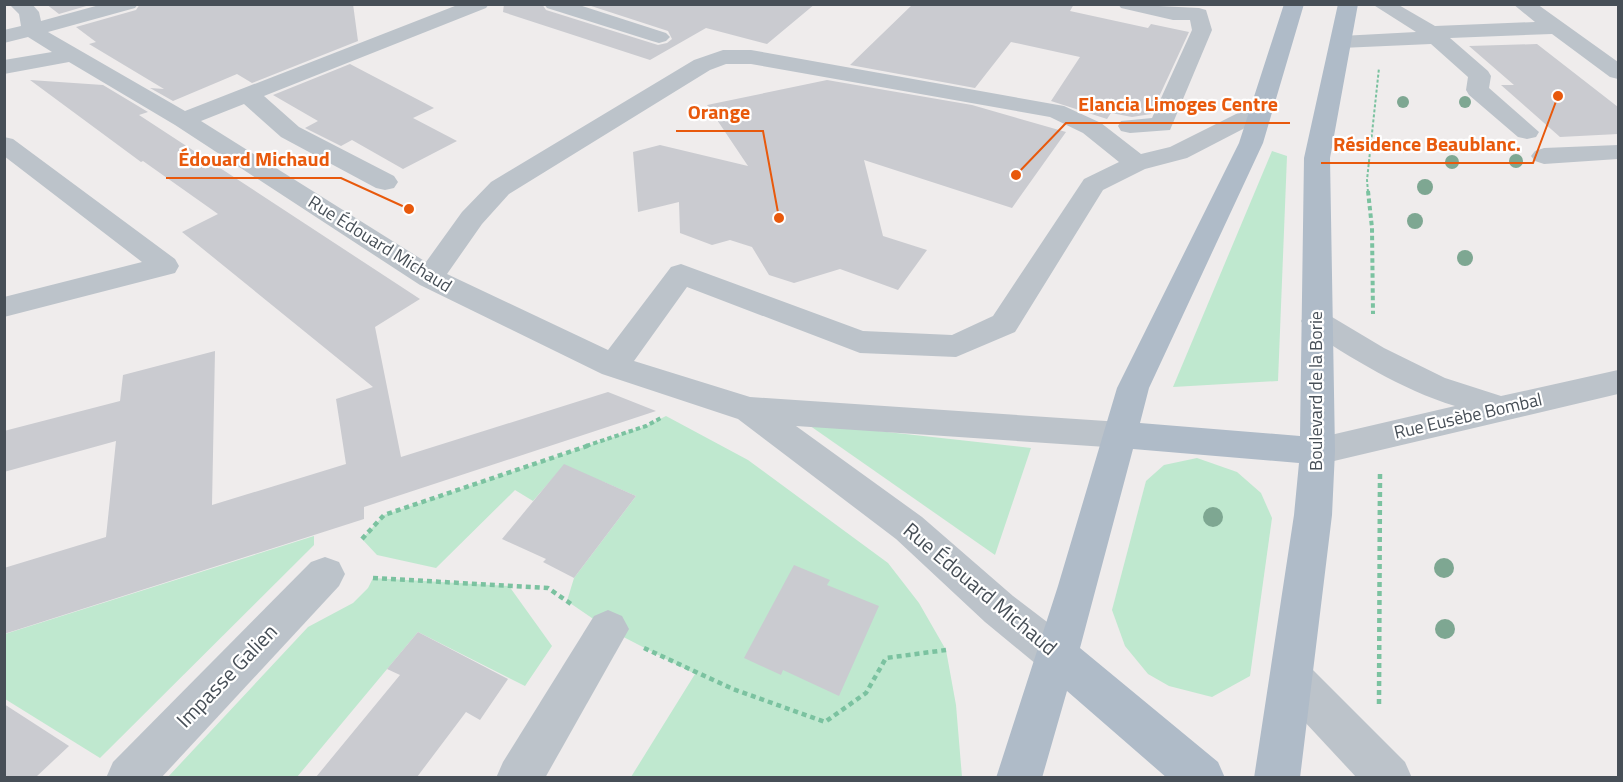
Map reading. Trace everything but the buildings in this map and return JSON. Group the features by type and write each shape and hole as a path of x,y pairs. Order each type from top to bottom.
{"main road":[{"path":"1019,777 1057,655 1133,388 1251,143 1294,4"},
{"name":"Boulevard de la Borie","path":"1277,777 1313,515 1317,451 1317,158 1348,4"},
{"path":"1121,435 1317,451"},
{"name":"Rue Édouard Michaud","path":"1057,655 1202,777"}],"street":[{"path":"19,4 29,12 32,31"},
{"path":"4,37 128,4"},
{"path":"183,120 478,4"},
{"path":"554,4 659,37"},
{"path":"1128,4 1173,14 1205,10 1202,30 1161,125 1130,126"},
{"path":"1382,4 1434,35 1480,76 1478,90 1527,132"},
{"path":"1523,4 1618,72"},
{"path":"1341,42 1556,28"},
{"path":"4,54 32,31"},
{"name":"Rue Édouard Michaud","path":"32,31 183,120 430,278 613,366 750,410 1121,435"},
{"path":"4,67 72,55"},
{"path":"430,278 472,218 500,188 702,65 723,57 751,57 1056,111 1092,128 1136,163"},
{"path":"243,95 254,100 290,132 385,182"},
{"path":"613,366 681,274 860,342 956,346 1004,324 1093,185 1136,163 1178,153 1262,110"},
{"path":"4,144 165,266 4,307"},
{"path":"1544,156 1618,152"},
{"path":"1316,321 1373,356 1433,387 1499,408"},
{"name":"Rue Eusèbe Bombal","path":"1317,451 1618,382"},
{"name":"Rue Édouard Michaud","path":"750,410 909,528 999,609 1057,655"},
{"name":"Impasse Galien","path":"129,777 325,574"},
{"path":"519,777 608,629"},
{"path":"1291,677 1389,777"}],"path":[{"path":"1374,324 1371,283 1372,228 1367,180 1382,40"},
{"path":"362,539 384,515 646,426 666,416"},
{"path":"1379,705 1381,483"},
{"path":"886,658 946,650"}],"green space":[{"path":"1272,151 1287,156 1278,381 1173,387"},
{"path":"666,416 748,460 888,563 919,603 946,650 956,705 962,777 631,777 695,674 608,629 567,601 574,578 636,496 604,482 559,471 533,501 515,490 436,568 377,555 362,539 384,515 646,426"},
{"path":"806,423 1031,448 995,555"},
{"path":"1197,458 1237,472 1261,493 1272,518 1250,676 1212,697 1169,686 1148,674 1125,646 1112,610 1146,481 1164,465"},
{"path":"314,536 314,545 100,758 5,699 5,634"},
{"path":"373,578 509,586 552,646 525,686 418,632 297,777 167,778 308,627 353,603 368,588"}],"place":[{"name":"Résidence Beaublanc.","path":"1558,96"},
{"name":"Elancia Limoges Centre","path":"1016,175"},
{"name":"Édouard Michaud","path":"409,209"},
{"name":"Orange","path":"779,218"}]}
